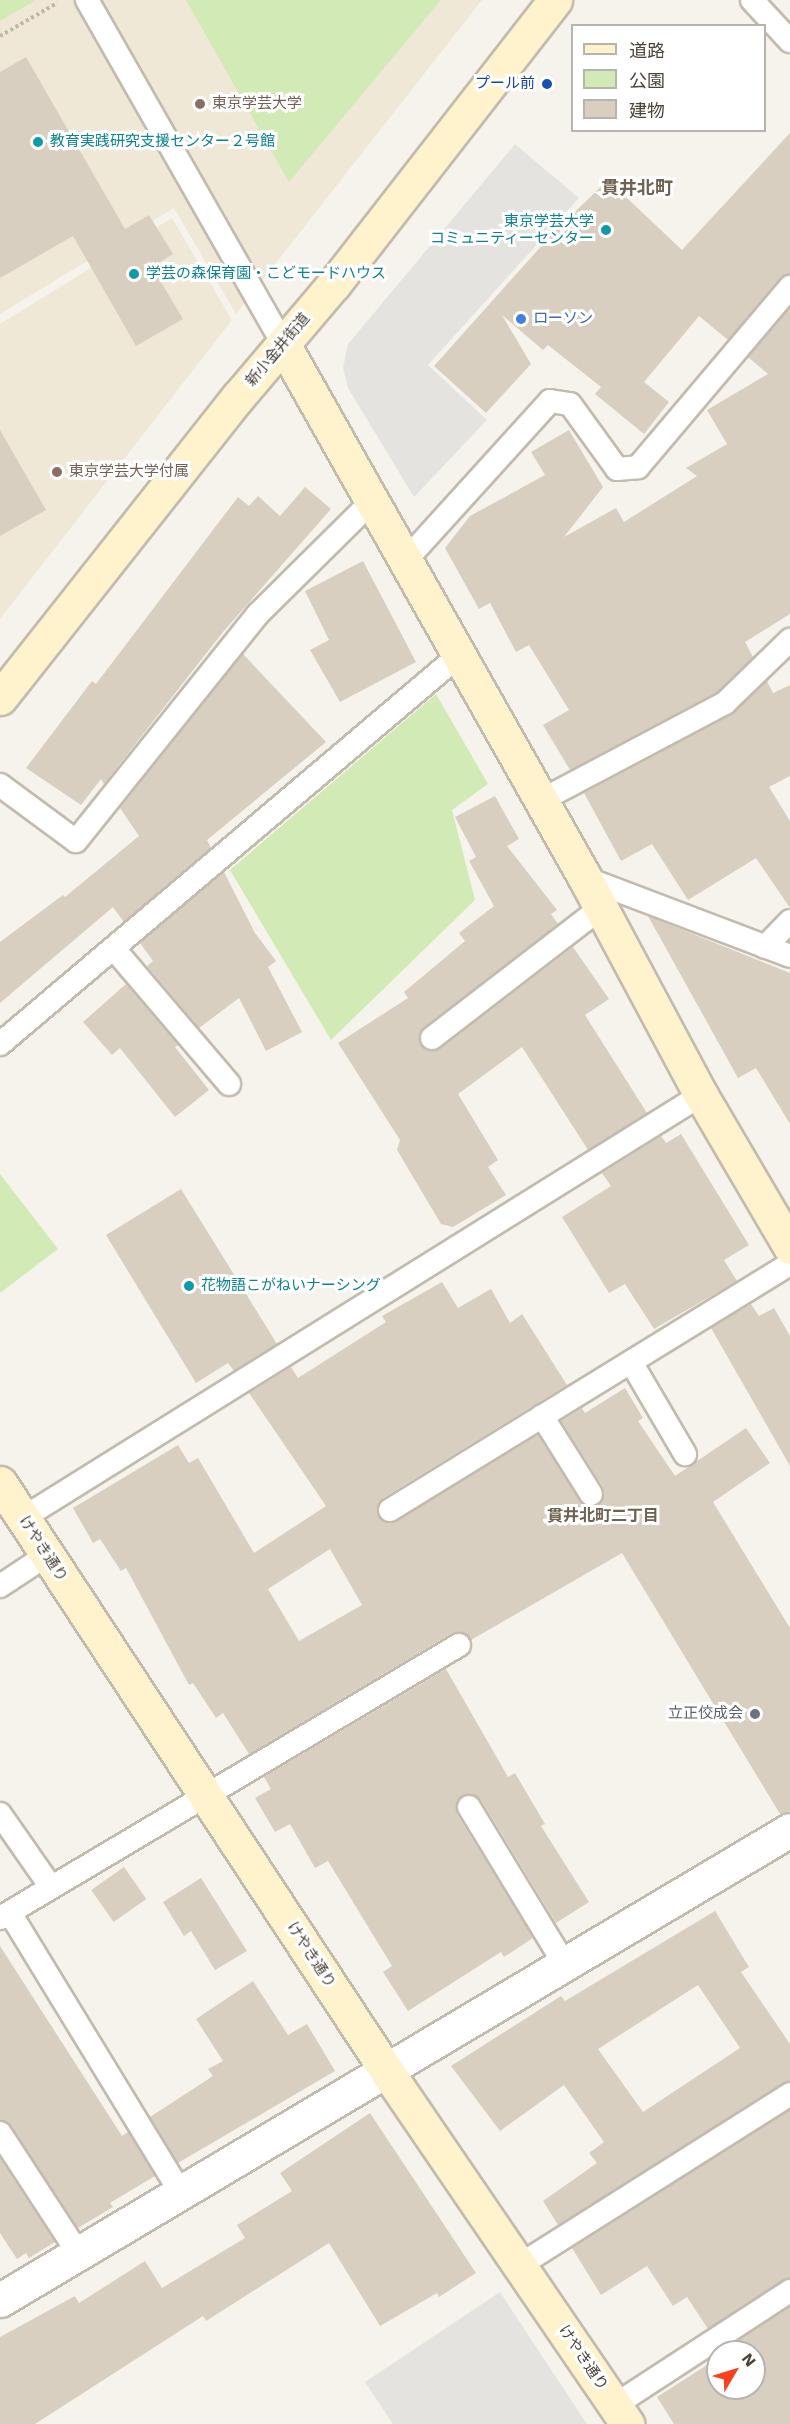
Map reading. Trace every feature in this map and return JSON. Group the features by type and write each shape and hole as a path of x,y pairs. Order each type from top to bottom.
{"street":[{"name":"新小金井街道","path":"0,698 555,0"},
{"path":"283,344 457,657 585,878 701,1095 790,1247"},
{"name":"けやき通り","path":"0,1483 388,2073 621,2415"},
{"path":"0,2301 180,2192 388,2073 564,1964 790,1830"}],"lane":[{"path":"87,0 283,344"},
{"path":"752,0 790,41"},
{"path":"405,561 550,401 570,404 617,469 638,467 790,287"},
{"path":"0,784 76,842 258,615 371,502"},
{"path":"540,801 725,703 790,640"},
{"path":"0,1044 115,950 248,831 457,657"},
{"path":"585,878 790,956"},
{"path":"432,1038 601,908"},
{"path":"765,947 790,921"},
{"path":"115,950 228,1084"},
{"path":"23,1518 701,1095"},
{"path":"390,1510 790,1264"},
{"path":"631,1362 685,1454"},
{"path":"542,1416 591,1494"},
{"path":"0,1586 47,1556"},
{"path":"180,2192 5,1915 459,1646"},
{"path":"469,1807 564,1964"},
{"path":"0,1814 51,1887"},
{"path":"520,2265 790,2094"},
{"path":"0,2133 79,2254"},
{"path":"621,2415 790,2291"}],"path":[{"path":"0,36 63,0"}],"shaded area":[{"name":"東京学芸大学","path":"0,0 482,0 236,314 174,208 0,314"},
{"path":"515,144 579,198 428,365 487,420 414,497 348,388 343,368 348,344"},
{"name":"東京学芸大学付属","path":"172,218 232,320 0,619 0,324"},
{"path":"500,2292 587,2424 393,2424 365,2382"}],"green space":[{"path":"0,0 34,0 34,1 0,21"},
{"path":"186,0 441,0 289,182"},
{"path":"436,694 488,784 452,810 475,900 331,1040 230,870"},
{"path":"0,1174 58,1249 0,1293"}],"building":[{"name":"教育実践研究支援センター２号館","path":"26,57 125,229 149,215 173,254 152,267 183,319 136,346 73,236 0,278 0,72"},
{"path":"790,133 790,274 780,278 728,340 699,316 644,382 669,402 644,434 595,394 601,387 548,345 543,350 502,315 531,364 486,413 434,366 553,233 608,180 682,250"},
{"path":"790,308 790,614 745,642 753,657 717,692 570,770 543,725 569,710 529,645 516,652 490,603 479,609 445,548 470,516 545,475 531,452 569,430 603,487 564,537 616,508 624,522 697,476 686,468 727,444 707,410 768,374 748,357"},
{"path":"0,430 46,510 0,536"},
{"path":"305,487 331,509 223,632 104,784 101,779 81,805 26,768 92,681 96,684 238,497 249,506 258,496 280,516"},
{"path":"363,561 416,662 340,702 310,650 329,640 305,591"},
{"path":"243,654 326,742 207,840 211,848 124,922 113,907 0,1003 0,942 63,895 65,897 139,836 120,808"},
{"path":"767,681 773,693 790,685 790,776 769,787 790,821 790,908 756,858 688,900 652,844 621,861 584,793 731,715"},
{"path":"495,796 519,839 507,846 557,910 551,914 558,924 424,1027 419,1033 421,1046 427,1051 440,1049 573,947 609,999 585,1015 647,1113 588,1150 522,1047 458,1094 498,1160 488,1167 506,1195 453,1227 441,1224 397,1150 400,1140 338,1043 408,998 404,992 465,941 459,933 494,906 469,861 476,857 455,817"},
{"path":"224,872 255,933 276,961 268,967 302,1032 266,1051 239,998 199,1028 147,966 153,961 140,943"},
{"path":"648,916 790,973 790,1124 756,1068 738,1078"},
{"path":"126,984 178,1045 175,1047 209,1090 175,1117 120,1048 112,1055 83,1022"},
{"path":"681,1134 749,1245 724,1260 737,1281 654,1329 625,1284 609,1293 562,1217 611,1186 602,1173 661,1136 666,1143"},
{"name":"花物語こがねいナーシング","path":"181,1189 277,1344 234,1371 228,1363 196,1383 106,1235"},
{"path":"442,1282 458,1308 491,1289 510,1323 522,1314 567,1385 383,1498 377,1510 379,1518 390,1523 397,1521 538,1435 580,1502 591,1507 598,1506 603,1500 603,1487 561,1421 582,1408 585,1413 625,1388 643,1418 638,1421 675,1476 746,1428 770,1463 713,1502 790,1628 790,1811 780,1814 622,1553 471,1640 465,1633 452,1633 249,1754 223,1713 216,1718 193,1683 189,1685 126,1568 121,1571 100,1539 93,1543 73,1508 178,1445 189,1463 198,1458 254,1553 326,1506 249,1393 291,1367 298,1378 386,1322 382,1316","holes":["330,1549 362,1605 299,1641 268,1589"]},
{"path":"751,1304 759,1316 774,1308 790,1336 790,1466 711,1328"},
{"path":"446,1669 508,1777 515,1773 545,1824 541,1826 589,1902 556,1923 481,1800 475,1795 463,1795 457,1801 457,1814 533,1938 504,1957 501,1952 408,2011 383,1972 392,1966 328,1861 315,1868 290,1824 275,1832 255,1798 271,1789 264,1777"},
{"path":"124,1867 146,1899 114,1922 91,1890"},
{"path":"201,1878 247,1951 215,1970 191,1931 184,1936 163,1902"},
{"path":"715,1911 749,1967 741,1972 790,2044 790,2081 558,2225 543,2201 597,2163 589,2153 604,2142 564,2085 500,2131 451,2066 561,1996 565,2001","holes":["698,1985 740,2048 643,2112 598,2049"]},
{"path":"0,1946 122,2136 128,2132 155,2176 110,2203 113,2207 78,2228 11,2126 0,2120"},
{"path":"253,1981 288,2035 307,2024 335,2071 178,2163 150,2117 213,2076 208,2069 223,2061 196,2019"},
{"path":"790,2110 790,2278 708,2329 687,2297 673,2306 647,2266 601,2295 572,2248"},
{"path":"370,2113 476,2273 439,2297 437,2293 380,2326 329,2243 206,2321 203,2316 35,2424 0,2424 0,2337 75,2296 79,2303 145,2261 162,2288 245,2238 237,2225 292,2191 280,2173"},
{"path":"0,2158 55,2242 29,2258 26,2253 17,2259 0,2233"},
{"path":"790,2307 790,2424 674,2424 657,2397 706,2366 706,2400 766,2400 766,2340 739,2340"}],"place":[{"name":"プール前","path":"547,84"},
{"name":"東京学芸大学","path":"200,104"},
{"name":"教育実践研究支援センター２号館","path":"38,142"},
{"name":"東京学芸大学 コミュニティーセンター","path":"606,230"},
{"name":"学芸の森保育園・こどモードハウス","path":"134,274"},
{"name":"ローソン","path":"521,319"},
{"name":"東京学芸大学付属","path":"57,472"},
{"name":"花物語こがねいナーシング","path":"189,1286"},
{"name":"立正佼成会","path":"755,1714"}],"district":[{"name":"貫井北町","path":"637,188"},
{"name":"貫井北町二丁目","path":"603,1516"}]}
